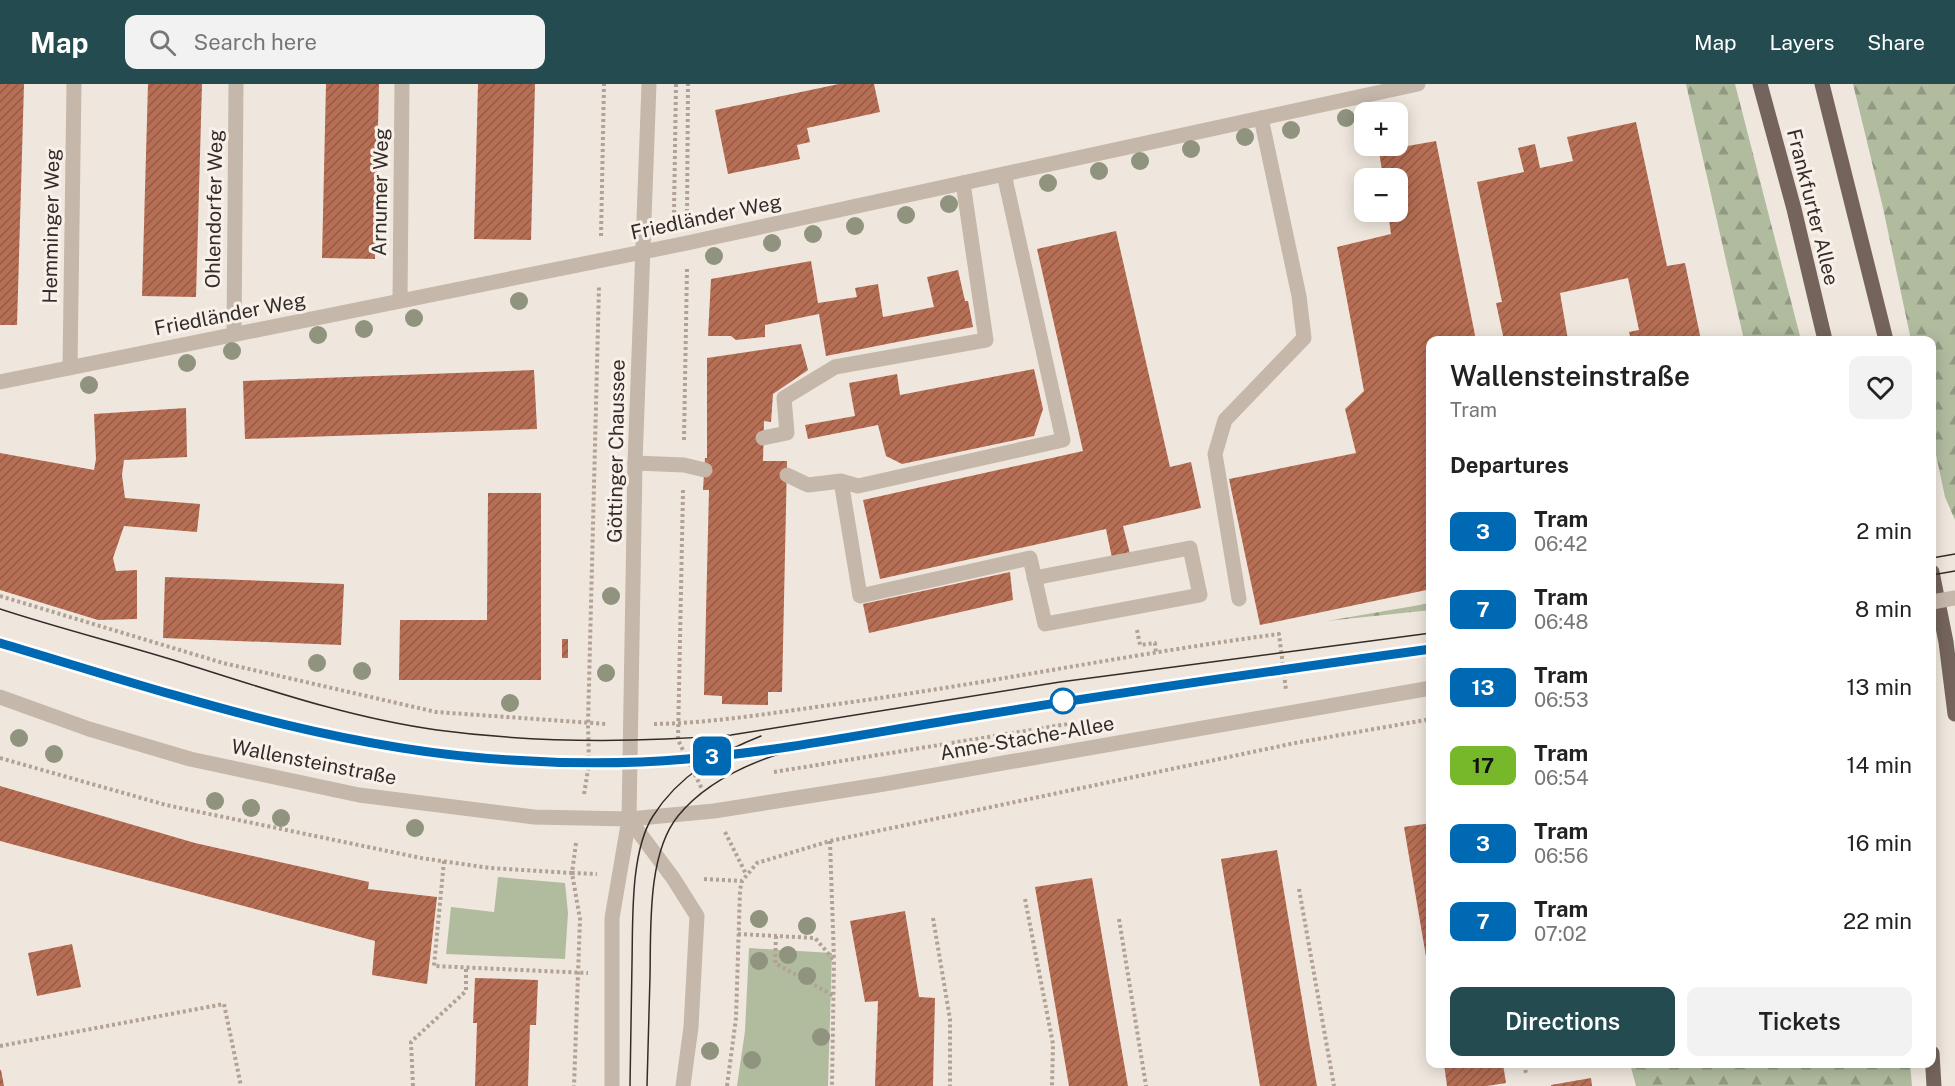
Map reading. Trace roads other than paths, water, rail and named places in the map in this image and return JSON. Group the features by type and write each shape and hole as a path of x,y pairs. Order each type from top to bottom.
{"main road":[{"name":"Frankfurter Allee","path":"1760,84 1794,209 1824,336"},
{"name":"Frankfurter Allee","path":"1822,84 1885,336"},
{"path":"1936,592 1946,642 1955,714"},
{"path":"1933,1068 1934,1086"}],"street":[{"name":"Hemminger Weg","path":"70,368 74,84"},
{"name":"Ohlendorfer Weg","path":"234,334 237,84"},
{"name":"Arnumer Weg","path":"400,301 402,84"},
{"name":"Göttinger Chaussee","path":"612,1086 612,918 629,819 635,464 649,84"},
{"name":"Friedländer Weg","path":"0,382 687,243 1418,84"},
{"path":"1239,599 1215,454 1225,420 1304,338 1299,296 1261,118"},
{"path":"786,475 808,485 841,482 858,486 1063,440 1004,174"},
{"path":"764,438 787,433 784,398 835,367 986,340 963,183"},
{"path":"635,464 684,465 705,470"},
{"path":"841,482 860,596 1030,558 1034,578 1045,624 1200,595 1190,548 1034,578"},
{"path":"1936,601 1955,598"},
{"name":"Anne-Stache-Allee","path":"629,819 714,812 1426,689"},
{"name":"Wallensteinstraße","path":"0,698 89,729 190,759 359,795 534,818 629,819"},
{"path":"629,819 673,878 697,916 691,1027 682,1086"}],"tram line":[{"path":"1936,557 1955,554"},
{"path":"1936,574 1955,571"},
{"path":"0,609 308,702 372,718 473,734 584,740 731,735 1060,682 1426,634"},
{"path":"0,643 252,716 380,745 511,760 599,763 687,759 766,750 1111,694 1426,650"},
{"name":"3","path":"0,643 204,705 283,726 358,741 433,752 508,760 589,764 688,759 767,749 1063,701 1426,650"},
{"path":"630,1086 634,887 640,848 646,831 663,801 687,777 715,758 761,736"},
{"path":"647,1086 651,915 656,871 668,832 688,805 712,785 753,763 782,753"}]}
